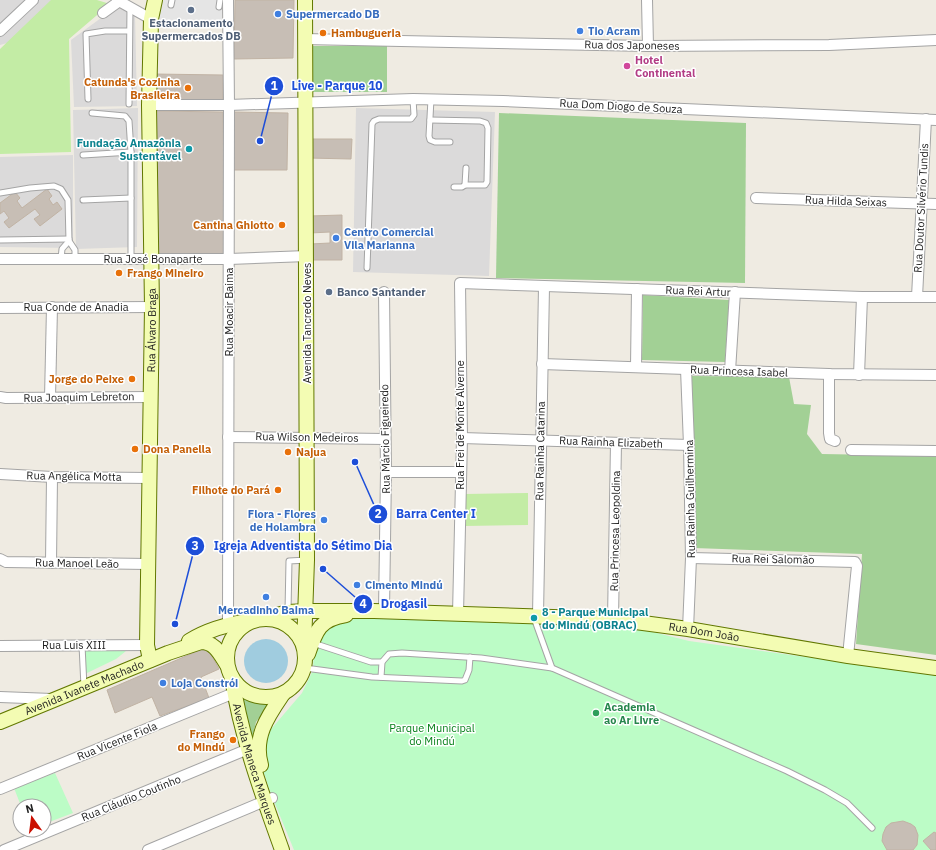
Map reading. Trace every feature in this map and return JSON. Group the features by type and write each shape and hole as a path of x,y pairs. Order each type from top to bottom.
{"main road":[{"name":"Rua Álvaro Braga","path":"150,660 147,645 152,307 149,105 151,19 155,0"},
{"name":"Avenida Tancredo Neves","path":"305,0 304,39 307,256 307,654"},
{"name":"Rua Dom João","path":"258,620 288,612 306,611 379,611 535,615 613,619 688,629 848,656 936,668"},
{"name":"Rua Dom João","path":"307,654 316,631 322,624 330,619 379,611"},
{"name":"Avenida Ivanete Machado","path":"168,653 191,639 228,625 258,620"},
{"path":"258,620 280,621 288,625 295,631 307,654 297,683 283,694 268,697 254,696 237,685 229,671 227,656 228,646 232,638 245,624 258,620"},
{"name":"Avenida Ivanete Machado","path":"0,722 150,660 201,642 212,644 216,648 229,671"},
{"name":"Avenida Maneca Marques","path":"229,671 234,693 253,747 282,850"},
{"name":"Avenida Maneca Marques","path":"253,747 265,722 283,694"},
{"name":"Avenida Maneca Marques","path":"268,800 291,850"}],"street":[{"path":"0,31 33,0"},
{"path":"103,14 119,0 151,19"},
{"name":"Rua Moacir Baima","path":"228,0 228,625"},
{"path":"647,0 648,46"},
{"name":"Rua dos Japoneses","path":"304,39 648,46 828,45 936,40"},
{"name":"Rua Dom Diogo de Souza","path":"149,105 229,105 413,99 503,101 931,120"},
{"name":"Rua Doutor Silvério Tundis","path":"917,297 921,204 931,120"},
{"name":"Rua Hilda Seixas","path":"756,198 936,204"},
{"name":"Rua José Bonaparte","path":"0,259 229,259 307,256"},
{"name":"Rua Rei Artur","path":"460,283 862,297 936,297"},
{"name":"Rua Frei de Monte Alverne","path":"458,614 462,438 460,283"},
{"name":"Rua Rainha Catarina","path":"535,615 544,287"},
{"path":"636,367 637,289"},
{"name":"Rua Márcio Figueiredo","path":"379,611 386,472 384,292"},
{"path":"730,370 735,292"},
{"path":"859,375 862,297"},
{"path":"50,398 52,307"},
{"name":"Rua Conde de Anadia","path":"0,308 152,307"},
{"name":"Rua Princesa Isabel","path":"542,364 859,375 936,376"},
{"name":"Rua Rainha Guilhermina","path":"686,369 691,558 688,629"},
{"path":"829,374 829,433 830,439 835,441"},
{"name":"Rua Joaquim Lebreton","path":"3,397 151,397"},
{"name":"Rua Wilson Medeiros","path":"228,436 385,438"},
{"name":"Rua Rainha Elizabeth","path":"462,438 689,445"},
{"name":"Rua Princesa Leopoldina","path":"613,619 616,443"},
{"path":"851,450 936,451"},
{"path":"386,472 461,472"},
{"name":"Rua Angélica Motta","path":"0,474 52,477 149,478"},
{"path":"51,563 52,477"},
{"name":"Rua Rei Salomão","path":"691,558 855,562 857,566 848,656"},
{"name":"Rua Manoel Leão","path":"3,561 148,564"},
{"name":"Rua Luis XIII","path":"0,646 147,645"},
{"name":"Rua Vicente Fiola","path":"0,789 234,693"},
{"path":"0,697 58,699"},
{"name":"Rua Cláudio Coutinho","path":"4,850 253,747"},
{"path":"148,850 268,800"}],"lane":[{"path":"220,0 220,7"},
{"path":"129,104 130,7"},
{"path":"88,99 86,34 105,31 129,31"},
{"path":"367,268 372,124 374,121 379,119 411,119 414,115 413,99"},
{"path":"430,100 430,140 435,142 450,142"},
{"path":"92,113 125,116 129,121 131,152 131,259"},
{"path":"430,120 480,121 486,123 488,128 487,182 485,185 465,185 462,187 454,187"},
{"path":"84,155 131,152"},
{"path":"465,185 466,168"},
{"path":"0,193 54,186 61,189 68,200 69,240 75,250 75,259"},
{"path":"82,200 131,198"},
{"path":"0,240 69,240"},
{"path":"61,259 62,250 69,240"},
{"path":"288,612 289,561 307,560"},
{"path":"535,615 552,668"},
{"path":"82,645 84,688"},
{"path":"381,677 382,662 389,654 393,653 481,658 552,668 787,771 847,803 872,828"},
{"path":"307,654 382,662"},
{"path":"307,654 381,677 464,680 469,670 470,657"}],"shaded area":[{"path":"0,0 58,0 7,43 0,45"},
{"name":"Estacionamento Supermercados DB","path":"163,0 222,0 222,21 156,20"},
{"path":"116,7 135,14 137,106 74,107 71,40"},
{"path":"138,108 137,247 76,249 73,110"},
{"path":"356,108 495,112 489,276 353,272"},
{"path":"73,155 73,248 0,247 0,157"}],"green space":[{"path":"51,0 97,0 110,4 69,39 71,152 0,154 0,49"},
{"path":"306,46 387,46 387,92 306,92"},
{"path":"499,113 746,123 745,283 496,278"},
{"path":"643,295 729,300 725,362 642,360"},
{"path":"692,376 789,377 794,404 811,405 807,434 822,454 936,456 936,655 856,644 862,554 694,548"},
{"path":"528,493 528,525 465,526 465,494"},
{"name":"Parque Municipal do Mindú","path":"383,617 613,622 689,641 936,675 936,850 294,850 271,794 260,761 260,742 302,693 313,670 314,647 319,637 330,627 357,618"},
{"path":"83,650 126,651 116,659 85,674"},
{"path":"235,688 252,698 273,699 256,722 251,745"},
{"path":"55,773 73,813 52,821 52,798 18,798 14,788"}],"water":[{"path":"262,639 270,639 275,640 282,645 287,652 287,670 282,677 275,682 262,683 254,680 247,673 244,665 244,657 247,649 254,642"}],"building":[{"path":"235,0 294,0 293,58 234,59"},
{"name":"Catunda's Cozinha Brasileira","path":"154,74 223,75 223,100 153,100"},
{"name":"Fundação Amazônia Sustentável","path":"156,111 223,112 225,256 152,256"},
{"path":"233,112 288,113 287,170 232,170"},
{"path":"308,139 352,139 351,159 308,158"},
{"path":"47,189 52,196 49,199 53,205 57,202 62,209 40,226 34,219 40,215 35,209 9,228 4,222 9,218 4,211 0,214 0,203 15,192 20,198 17,201 22,208"},
{"name":"Centro Comercial Vila Marianna","path":"342,215 342,260 310,260 310,244 330,243 330,232 310,233 309,216"},
{"name":"Loja Constrói","path":"207,647 219,669 201,677 209,698 160,716 152,697 115,713 107,690"},
{"path":"903,821 915,827 918,835 917,845 913,850 887,850 882,841 886,827 891,823"},
{"path":"934,832 936,833 936,850 931,850 923,841"}],"place":[{"name":"Estacionamento Supermercados DB","path":"191,10"},
{"name":"Supermercado DB","path":"278,14"},
{"name":"Tio Acram","path":"580,31"},
{"name":"Hambugueria","path":"323,33"},
{"name":"Hotel Continental","path":"627,66"},
{"name":"Catunda's Cozinha Brasileira","path":"188,88"},
{"name":"Live - Parque 10","path":"260,141"},
{"name":"Fundação Amazônia Sustentável","path":"189,149"},
{"name":"Cantina Ghiotto","path":"282,225"},
{"name":"Centro Comercial Vila Marianna","path":"336,238"},
{"name":"Frango Mineiro","path":"119,273"},
{"name":"Banco Santander","path":"329,292"},
{"name":"Jorge do Peixe","path":"132,379"},
{"name":"Dona Panella","path":"135,449"},
{"name":"Najua","path":"288,452"},
{"name":"Barra Center I","path":"355,462"},
{"name":"Filhote do Pará","path":"278,490"},
{"name":"Flora - Flores de Holambra","path":"324,520"},
{"name":"Drogasil","path":"323,569"},
{"name":"Cimento Mindú","path":"357,585"},
{"name":"Mercadinho Baima","path":"266,597"},
{"name":"8 - Parque Municipal do Mindú (OBRAC)","path":"534,618"},
{"name":"Igreja Adventista do Sétimo Dia","path":"175,624"},
{"name":"Loja Constrói","path":"163,683"},
{"name":"Academia ao Ar Livre","path":"596,713"},
{"name":"Frango do Mindú","path":"233,740"}]}
